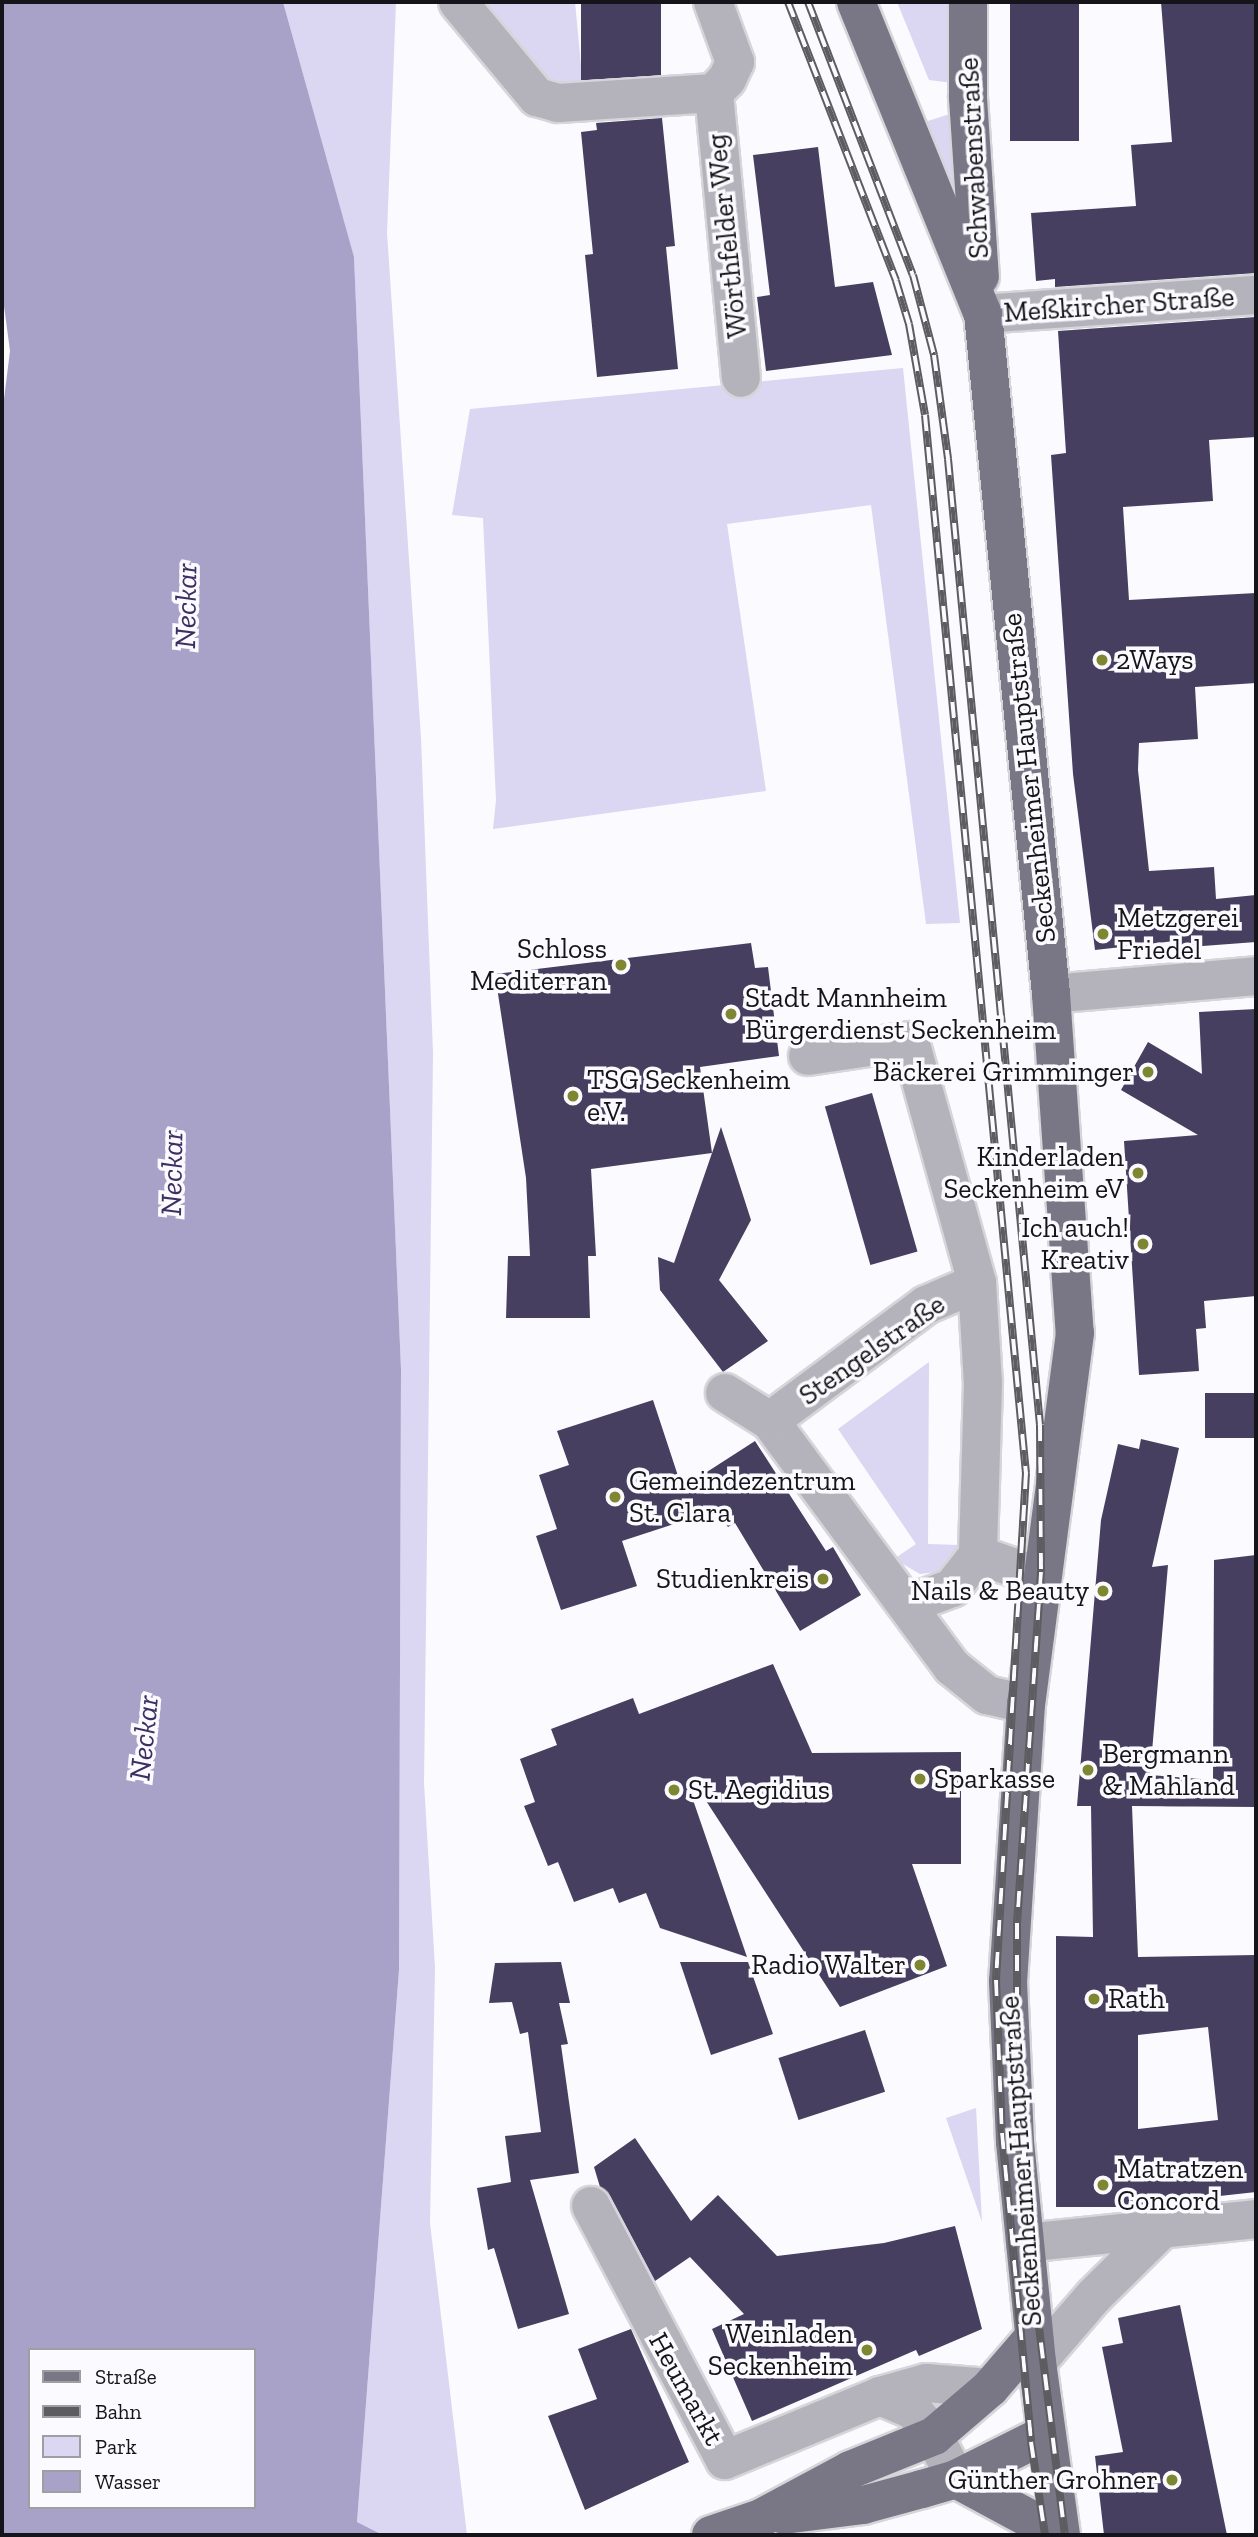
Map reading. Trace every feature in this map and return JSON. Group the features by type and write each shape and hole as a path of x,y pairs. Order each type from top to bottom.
{"main road":[{"name":"Seckenheimer Hauptstraße","path":"856,2 983,314 1051,994 1075,1333 1040,1577 1026,1704 1008,1981 1014,2130 1036,2349 1061,2535"},
{"name":"Schwabenstraße","path":"968,2 968,98 983,314"},
{"path":"711,2535 761,2518 850,2470 934,2436 1036,2349"},
{"path":"761,2518 863,2505 956,2479 1046,2434"},
{"path":"956,2479 1061,2535"}],"street":[{"name":"Wörthfelder Weg","path":"458,2 537,97 558,103 714,93 727,79 735,62 713,2"},
{"name":"Wörthfelder Weg","path":"714,93 741,378"},
{"name":"Meßkircher Straße","path":"983,314 1256,295"},
{"path":"1051,994 1256,976"},
{"path":"808,1056 910,1041 977,1283 983,1383 978,1555 952,1588 909,1604"},
{"name":"Stengelstraße","path":"769,1421 926,1305 977,1283"},
{"name":"Stengelstraße","path":"725,1393 769,1421 909,1604 952,1667 986,1695 1026,1704"},
{"path":"978,1555 1040,1577"},
{"name":"Heumarkt","path":"591,2206 725,2460 880,2396 926,2383 990,2388"},
{"path":"1025,2243 1159,2232 1256,2219"},
{"path":"1036,2349 1159,2232"},
{"path":"880,2396 913,2410 934,2436 956,2479"}],"green space":[{"path":"283,2 396,2 387,233 421,738 433,1053 424,1783 435,1968 430,2223 467,2535 383,2535 357,2522 399,1970 401,1369 354,258"},
{"path":"485,2 575,2 583,87 559,91"},
{"path":"897,2 950,2 952,83 929,80"},
{"path":"953,113 964,219 909,127"},
{"path":"903,368 960,923 926,924 871,505 727,524 766,791 493,829 496,800 483,518 452,515 470,409"},
{"path":"929,1362 928,1544 959,1545 945,1571 920,1574 894,1559 916,1544 838,1429"},
{"path":"976,2108 982,2222 946,2118"}],"water":[{"name":"Neckar","path":"2,2 283,2 354,257 401,1369 399,1970 357,2522 383,2535 2,2535 2,415 10,351 2,291"}],"building":[{"path":"581,2 661,2 661,80 581,80"},
{"path":"1010,2 1079,2 1079,141 1010,141"},
{"path":"1161,2 1256,2 1256,273 1055,287 1055,279 1036,281 1031,213 1136,206 1131,145 1172,142"},
{"path":"662,118 675,246 666,247 678,369 597,377 585,255 593,254 581,132 597,130 596,123"},
{"path":"818,147 835,287 873,282 892,355 766,371 757,297 770,295 753,155"},
{"path":"1256,317 1256,437 1209,440 1213,501 1123,507 1129,600 1256,593 1256,683 1195,687 1198,739 1139,743 1138,770 1149,871 1214,867 1216,899 1256,895 1256,942 1176,948 1175,941 1095,950 1073,774 1051,455 1066,453 1058,331"},
{"path":"751,943 755,968 768,967 779,1056 700,1067 712,1153 591,1169 596,1256 588,1256 590,1318 506,1318 508,1256 530,1256 526,1178 495,974"},
{"path":"1256,1009 1256,1296 1204,1301 1206,1328 1196,1329 1199,1371 1139,1375 1124,1141 1198,1135 1121,1090 1148,1042 1202,1074 1199,1012"},
{"path":"872,1093 917,1252 870,1265 825,1107"},
{"path":"721,1127 751,1220 719,1280 768,1341 723,1372 660,1290 658,1257 674,1263"},
{"path":"1205,1393 1256,1393 1256,1438 1205,1438"},
{"path":"653,1400 682,1488 755,1441 826,1551 833,1547 861,1595 800,1631 735,1523 728,1527 717,1510 622,1541 637,1586 561,1610 536,1536 557,1529 539,1475 569,1465 557,1431"},
{"path":"1141,1439 1179,1448 1152,1567 1168,1565 1150,1775 1213,1780 1214,1560 1256,1555 1256,1807 1132,1806 1138,1957 1256,1955 1256,2192 1156,2203 1156,2207 1056,2207 1056,1936 1093,1937 1091,1806 1077,1806 1101,1520 1118,1444 1139,1449","holes":["1208,2027 1218,2120 1138,2129 1138,2035"]},
{"path":"773,1664 812,1753 961,1752 961,1864 912,1864 947,1966 840,2007 699,1790 691,1794 747,1957 660,1928 646,1893 619,1903 613,1888 574,1902 558,1862 548,1866 524,1806 535,1802 520,1759 557,1745 551,1729 633,1698 639,1714"},
{"path":"561,1962 570,2003 559,2003 568,2044 561,2045 579,2173 530,2180 569,2314 518,2329 494,2248 488,2250 477,2188 511,2182 505,2136 541,2132 528,2032 520,2034 512,2002 489,2003 495,1963"},
{"path":"680,1962 748,1962 773,2034 711,2055"},
{"path":"865,2030 885,2092 799,2120 778,2058"},
{"path":"635,2138 691,2221 718,2195 777,2256 884,2243 955,2226 982,2329 919,2356 916,2350 752,2421 712,2329 744,2314 690,2257 655,2281 610,2196 600,2187 594,2167"},
{"path":"1180,2305 1227,2535 1104,2535 1095,2456 1123,2452 1102,2347 1123,2343 1118,2318"},
{"path":"631,2329 689,2462 585,2510 548,2416 597,2399 578,2349"}],"railway":[{"path":"788,2 896,281 909,324 925,415 1026,1473 996,1980 1002,2133 1031,2442 1045,2535"},
{"path":"808,2 913,275 934,355 948,459 1040,1425 1041,1572 1017,1923 1017,2053 1033,2279 1065,2535"}],"place":[{"name":"2Ways","path":"1102,660"},
{"name":"Metzgerei Friedel","path":"1103,934"},
{"name":"Schloss Mediterran","path":"621,965"},
{"name":"Stadt Mannheim Bürgerdienst Seckenheim","path":"731,1014"},
{"name":"Bäckerei Grimminger","path":"1148,1072"},
{"name":"TSG Seckenheim e.V.","path":"573,1096"},
{"name":"Kinderladen Seckenheim eV","path":"1138,1173"},
{"name":"Ich auch! Kreativ","path":"1143,1244"},
{"name":"Gemeindezentrum St. Clara","path":"615,1497"},
{"name":"Studienkreis","path":"823,1579"},
{"name":"Nails & Beauty","path":"1103,1591"},
{"name":"Bergmann & Mahland","path":"1088,1770"},
{"name":"Sparkasse","path":"920,1779"},
{"name":"St. Aegidius","path":"674,1790"},
{"name":"Radio Walter","path":"920,1965"},
{"name":"Rath","path":"1094,1999"},
{"name":"Matratzen Concord","path":"1103,2185"},
{"name":"Weinladen Seckenheim","path":"867,2350"},
{"name":"Günther Grohner","path":"1172,2480"}]}
